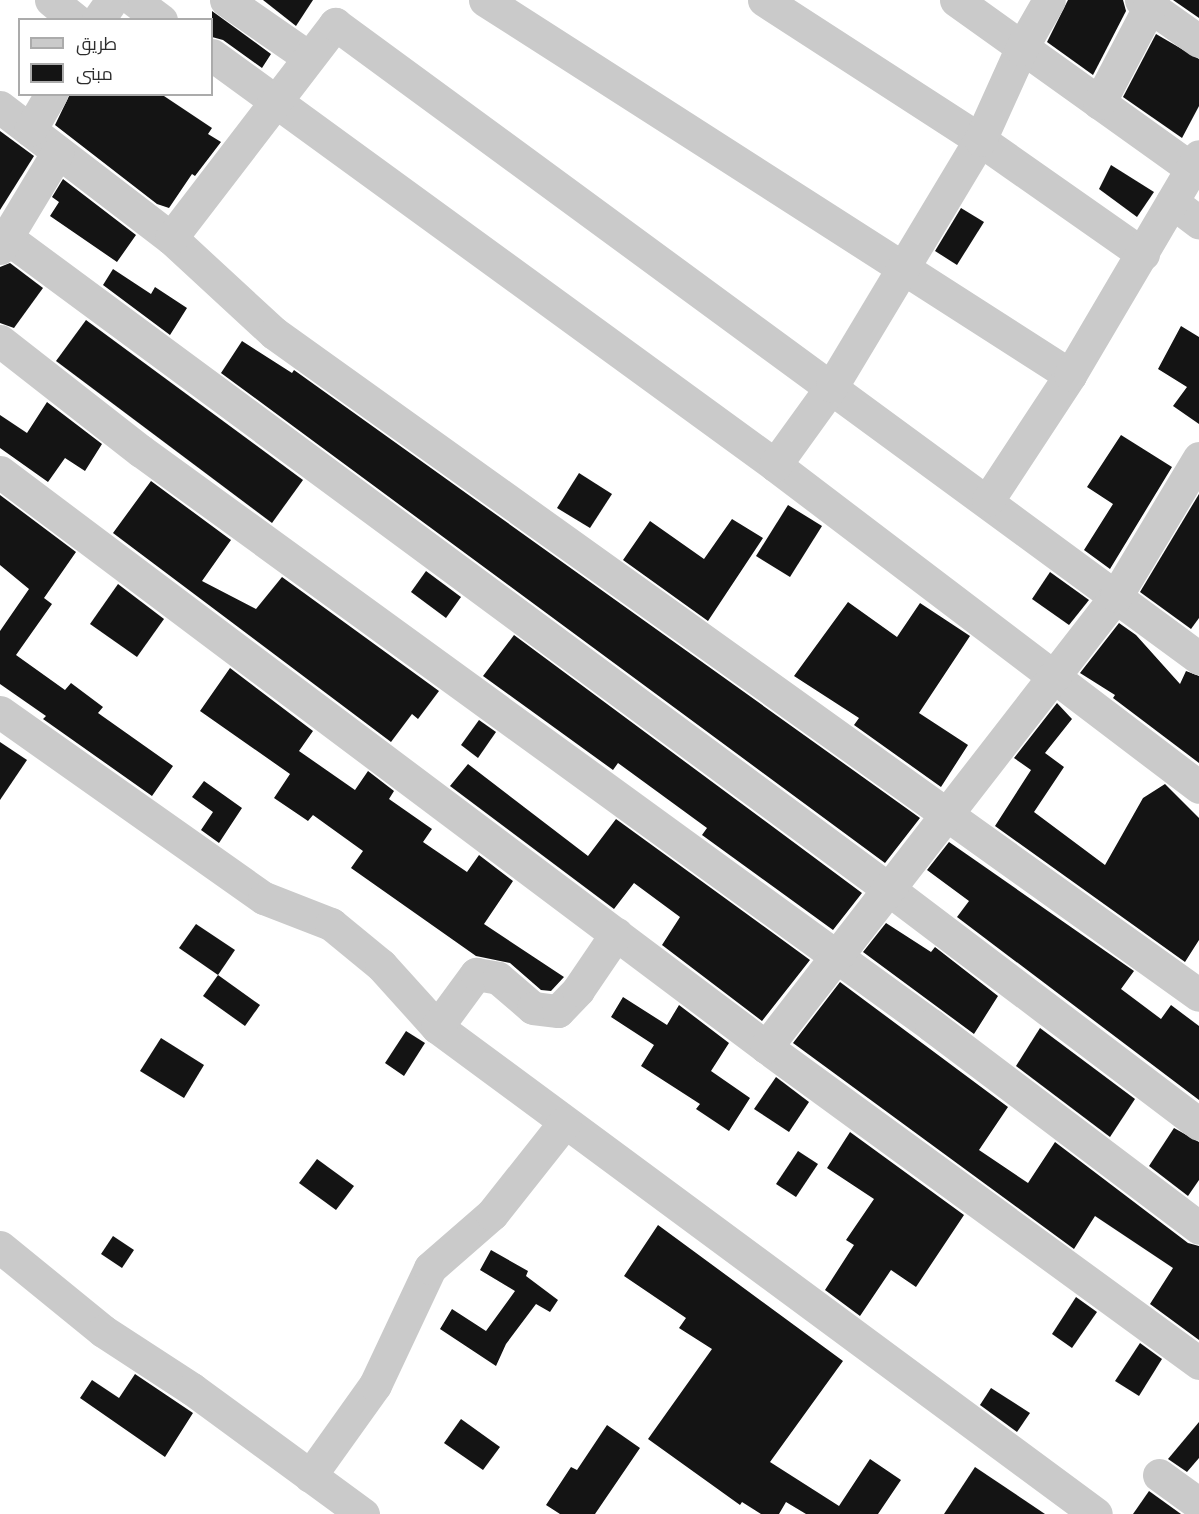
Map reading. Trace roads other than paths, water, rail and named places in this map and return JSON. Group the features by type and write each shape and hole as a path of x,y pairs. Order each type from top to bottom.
{"street":[{"path":"51,0 74,18"},
{"path":"99,18 112,0"},
{"path":"134,0 158,18"},
{"path":"226,0 308,57"},
{"path":"485,0 1070,375"},
{"path":"764,0 980,140 1143,254"},
{"path":"956,0 1021,50 1099,104 1195,162 1070,375 988,500"},
{"path":"776,465 832,386 980,140 1021,50 1048,0"},
{"path":"1099,104 1148,2 1199,41"},
{"path":"171,238 335,24 988,500 1199,658"},
{"path":"213,56 776,465 1055,675 1199,787"},
{"path":"30,130 50,96"},
{"path":"0,107 171,238 274,333 944,816 1199,995"},
{"path":"58,152 3,242 887,888 1199,1124"},
{"path":"1172,202 1199,222"},
{"path":"0,341 141,451 835,957 1199,1228"},
{"path":"766,1047 887,888 1116,596 1199,458"},
{"path":"0,472 766,1047 1199,1363"},
{"path":"0,712 264,898 331,924 381,966 437,1027 1096,1514"},
{"path":"437,1027 476,975 498,978 533,1008 558,1011 578,990 616,934"},
{"path":"310,1476 375,1385 430,1268 492,1214 564,1123"},
{"path":"0,1247 103,1331 192,1389 363,1514"},
{"path":"1159,1475 1199,1503"}]}
